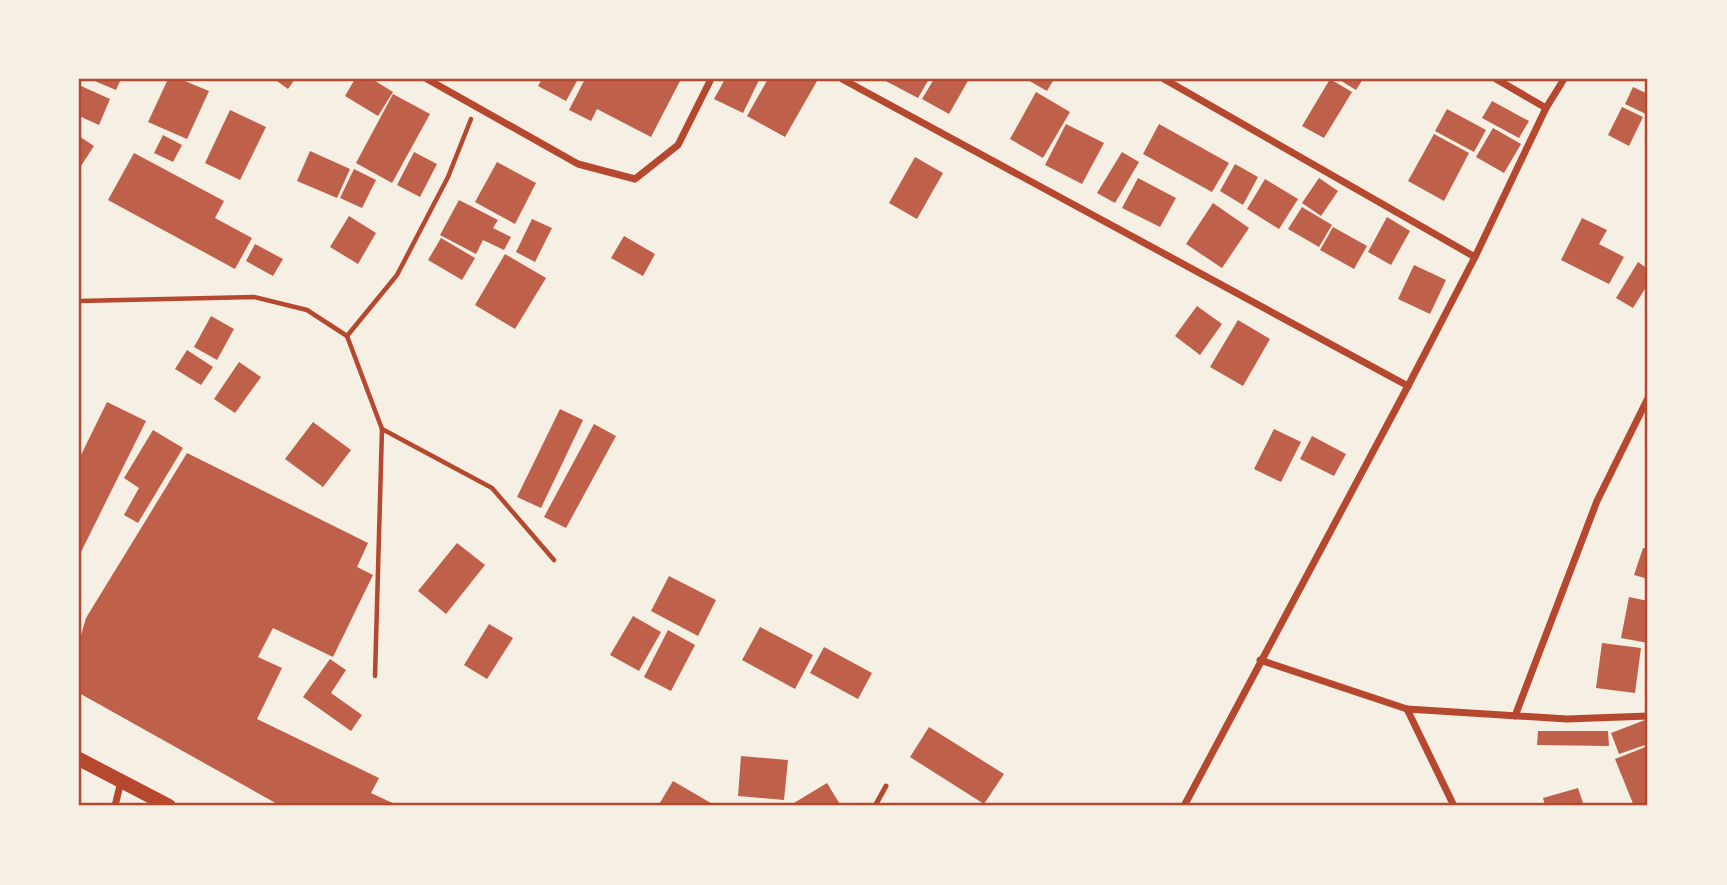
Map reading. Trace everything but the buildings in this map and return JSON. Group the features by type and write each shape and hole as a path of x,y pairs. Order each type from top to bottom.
{"main road":[{"path":"79,759 169,806"}],"street":[{"path":"427,79 578,164 635,179 678,145 711,79"},
{"path":"842,79 1408,386"},
{"path":"1164,79 1475,257"},
{"path":"1496,79 1546,108"},
{"path":"1184,806 1408,386 1475,257 1546,108 1564,79"},
{"path":"1515,716 1597,500 1648,398"},
{"path":"1260,660 1407,709 1567,719 1648,716"},
{"path":"1407,709 1454,806"},
{"path":"115,806 121,780"}],"lane":[{"path":"875,806 886,786"}],"path":[{"path":"347,336 397,275 448,177 476,105"},
{"path":"79,301 254,297 307,310 347,336 382,429 375,676"},
{"path":"382,429 492,488 554,560"}]}
